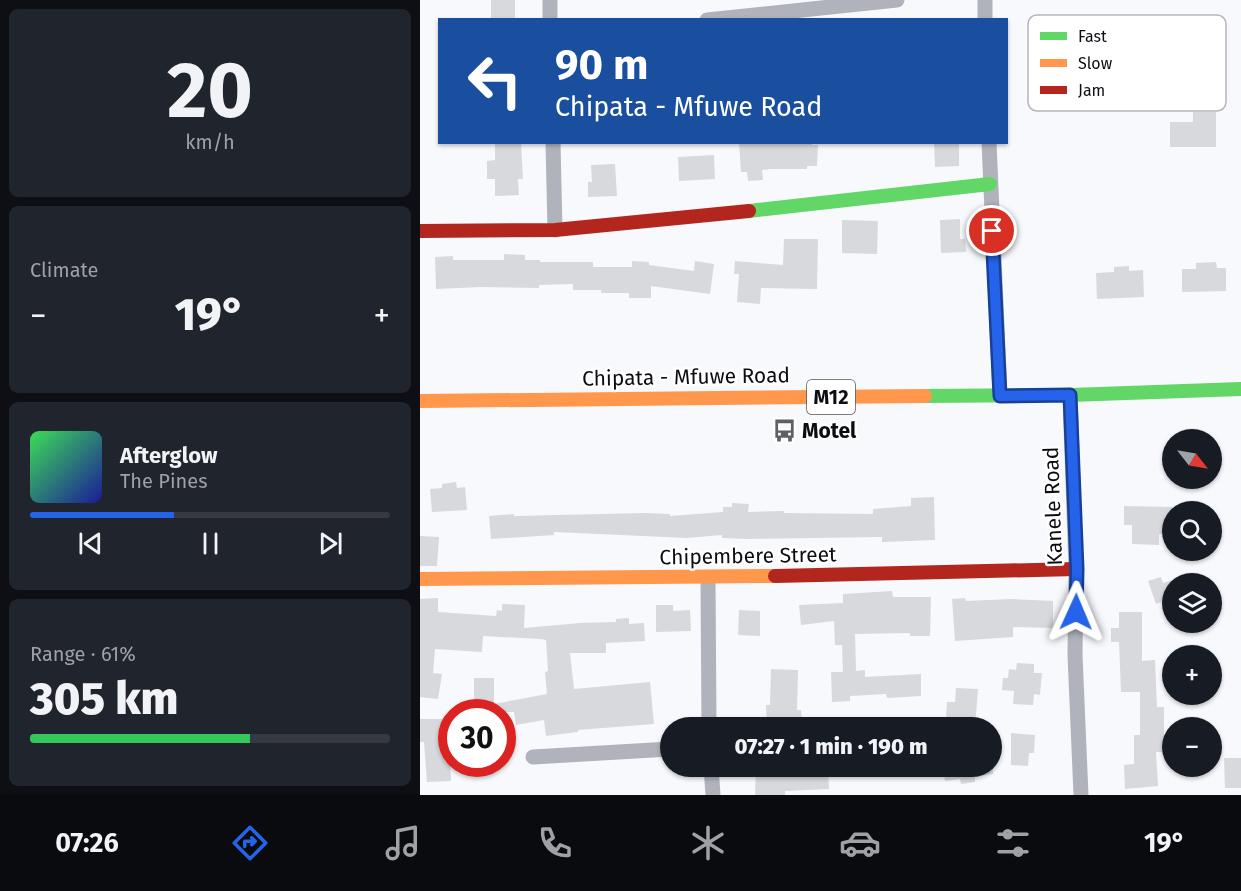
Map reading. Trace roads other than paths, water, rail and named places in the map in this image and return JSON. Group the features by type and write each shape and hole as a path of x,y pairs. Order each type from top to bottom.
{"street":[{"path":"549,0 550,18"},
{"path":"726,18 897,0"},
{"path":"984,0 985,18"},
{"path":"553,144 555,230"},
{"path":"989,144 1000,396"},
{"path":"420,231 555,230 990,184"},
{"name":"Chipata - Mfuwe Road","path":"420,401 1070,395 1241,389"},
{"name":"Kanele Road","path":"1070,395 1077,569 1075,656 1081,795"},
{"name":"Chipembere Street","path":"420,579 708,578 1077,569"},
{"path":"708,578 709,717"},
{"path":"533,757 660,750"},
{"path":"712,777 713,795"}],"place":[{"name":"Motel","path":"784,431"}]}
